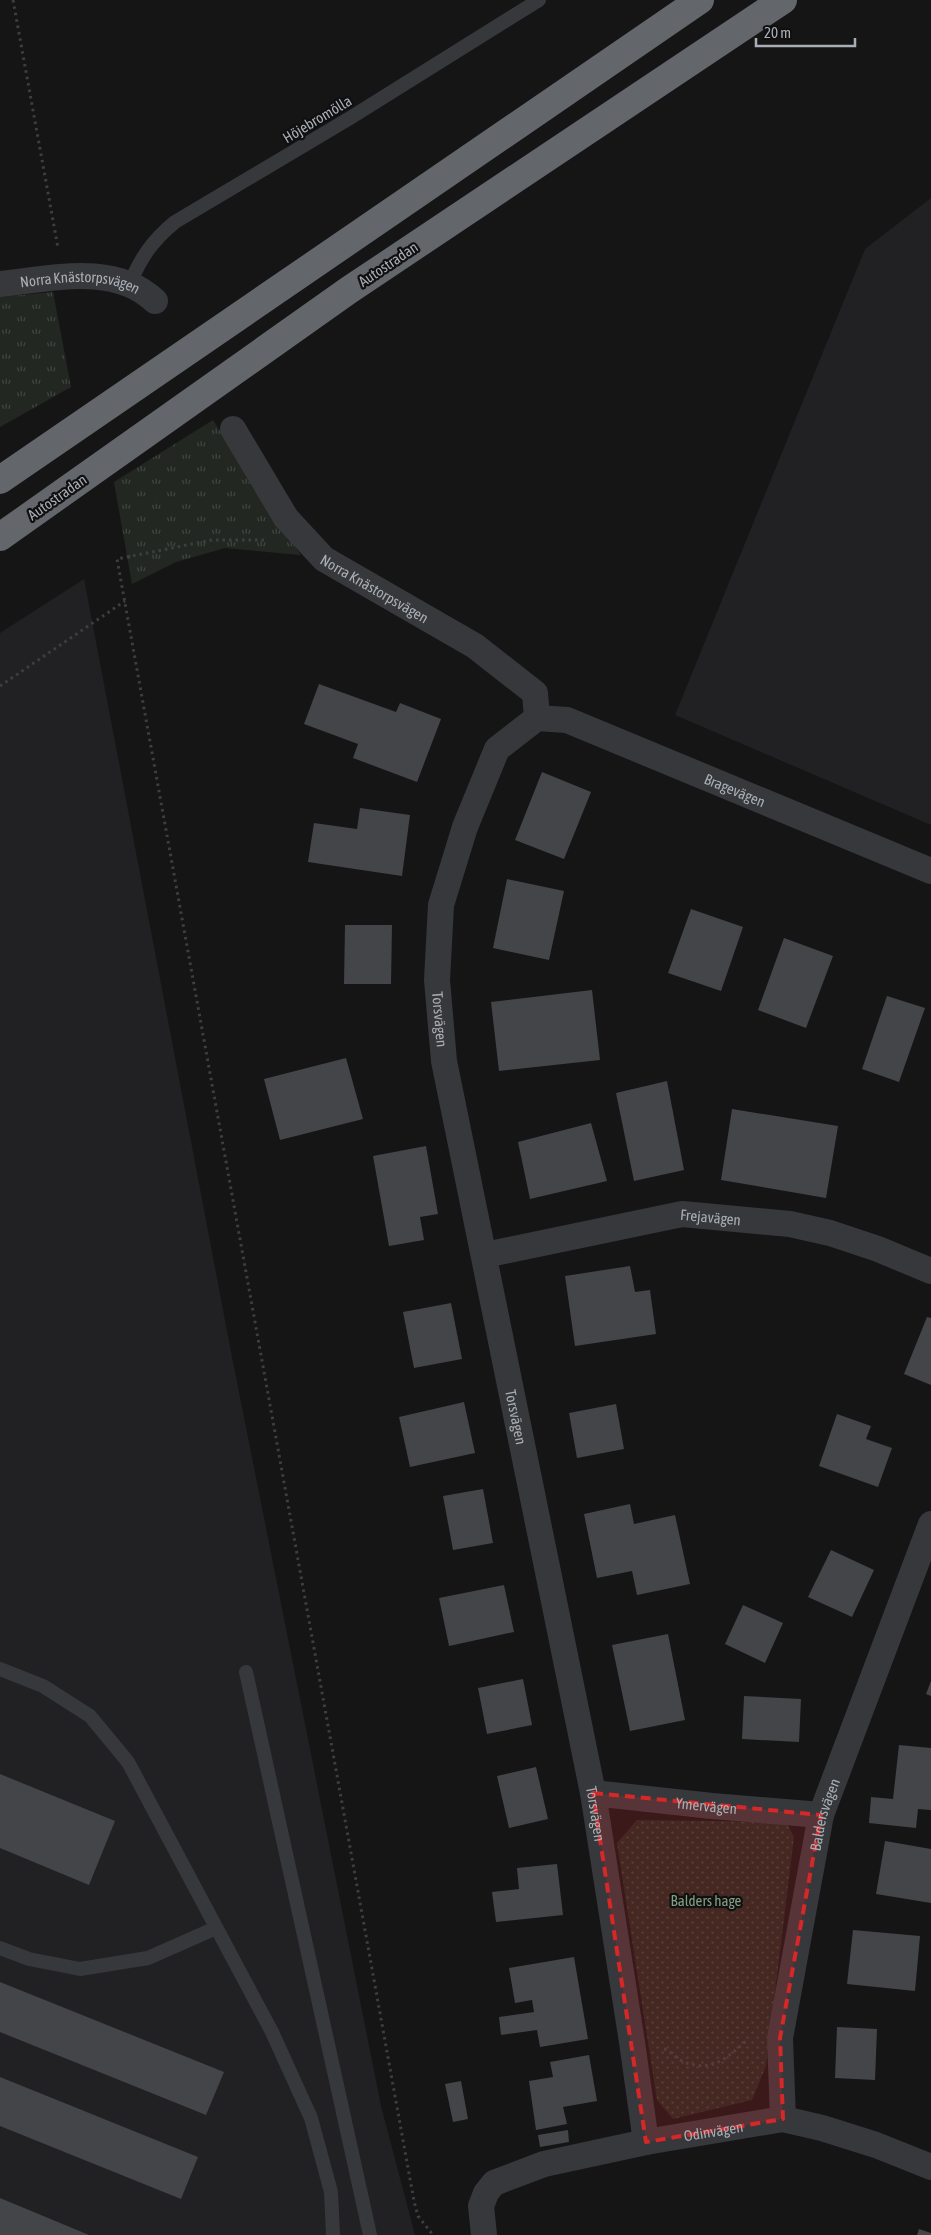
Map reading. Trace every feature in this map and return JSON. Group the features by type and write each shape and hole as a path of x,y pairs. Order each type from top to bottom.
{"highway":[{"path":"0,480 700,0"},
{"name":"Autostradan","path":"0,537 349,290 782,0"}],"street":[{"name":"Norra Knästorpsvägen","path":"0,284 98,276 130,283 156,301"},
{"name":"Norra Knästorpsvägen","path":"233,429 286,518 324,559 475,646 535,693 537,718"},
{"name":"Bragevägen","path":"537,718 567,720 931,871"},
{"name":"Torsvägen","path":"537,718 497,749 464,827 441,905 437,980 444,1061 593,1793 646,2142"},
{"name":"Frejavägen","path":"485,1255 682,1214 790,1224 822,1231 878,1249 931,1272"},
{"name":"Baldersvägen","path":"783,2119 780,2038 820,1815 931,1524"},
{"name":"Ymervägen","path":"593,1793 820,1815"},
{"name":"Odinvägen","path":"484,2235 481,2206 486,2192 494,2183 544,2164 646,2142 783,2119 822,2128 876,2145 931,2167"}],"lane":[{"name":"Höjebromölla","path":"130,283 143,255 156,237 175,222 350,118 538,0"},
{"path":"0,1669 43,1686 90,1716 128,1762 193,1880 216,1928 272,2032 311,2118 331,2192 333,2235"},
{"path":"246,1672 370,2235"},
{"path":"0,1948 29,1960 80,1969 148,1958 216,1928"}],"path":[{"path":"13,0 64,278"},
{"path":"269,540 212,540 117,559 413,2192 418,2216 433,2235"},
{"path":"0,686 125,601"},
{"path":"632,2042 667,2050 683,2062 711,2066 727,2058 747,2040 780,2038"}],"highlighted area":[{"path":"593,1793 821,1815 780,2038 783,2119 646,2142"}],"shaded area":[{"path":"931,198 931,825 675,715 865,249"},
{"path":"84,579 232,1357 381,2106 415,2235 0,2235 0,633"}],"green space":[{"path":"53,292 71,387 0,427 0,297"},
{"path":"213,420 272,515 301,555 225,548 176,562 132,584 114,482"},
{"name":"Balders hage","path":"637,1820 786,1822 794,1837 766,2066 752,2100 673,2119 657,2100 617,1843"}],"building":[{"path":"319,684 396,712 400,703 441,719 417,782 353,758 358,744 304,724"},
{"path":"542,772 591,792 564,859 515,840"},
{"path":"360,808 410,815 402,876 308,862 314,823 357,829"},
{"path":"507,879 564,891 549,960 493,948"},
{"path":"691,909 743,927 721,991 668,973"},
{"path":"345,925 392,925 391,984 344,984"},
{"path":"784,938 833,956 806,1028 758,1010"},
{"path":"592,990 600,1060 499,1071 491,1002"},
{"path":"887,996 925,1008 899,1082 862,1069"},
{"path":"346,1058 363,1119 280,1140 264,1079"},
{"path":"667,1081 684,1170 634,1181 616,1093"},
{"path":"732,1109 838,1126 826,1198 721,1180"},
{"path":"591,1123 607,1181 530,1199 518,1142"},
{"path":"426,1146 438,1214 420,1217 424,1240 389,1246 373,1156"},
{"path":"630,1266 635,1292 650,1290 656,1334 575,1346 565,1276"},
{"path":"451,1303 462,1359 414,1368 403,1312"},
{"path":"927,1317 931,1318 931,1385 904,1374"},
{"path":"464,1402 475,1453 410,1467 399,1417"},
{"path":"616,1404 624,1449 577,1458 569,1413"},
{"path":"837,1414 871,1426 866,1439 892,1448 878,1487 819,1466"},
{"path":"483,1489 493,1543 453,1550 443,1496"},
{"path":"630,1504 634,1524 675,1515 690,1584 637,1595 632,1571 597,1578 584,1514"},
{"path":"831,1550 874,1570 852,1617 808,1597"},
{"path":"504,1585 514,1632 449,1646 439,1598"},
{"path":"743,1605 783,1623 765,1663 725,1644"},
{"path":"668,1634 685,1720 630,1731 612,1645"},
{"path":"523,1679 532,1725 487,1734 478,1688"},
{"path":"931,1681 931,1696 926,1694"},
{"path":"744,1696 801,1699 799,1742 742,1739"},
{"path":"899,1745 931,1748 931,1810 918,1809 916,1828 869,1823 871,1797 893,1799"},
{"path":"536,1767 548,1819 509,1828 497,1776"},
{"path":"0,1774 115,1821 89,1885 0,1848"},
{"path":"885,1841 931,1849 931,1903 876,1894"},
{"path":"557,1864 563,1915 496,1922 492,1892 519,1889 517,1868"},
{"path":"853,1930 920,1936 915,1991 847,1984"},
{"path":"574,1957 588,2039 540,2047 537,2030 501,2035 499,2017 534,2012 532,2000 515,2003 509,1968"},
{"path":"0,1982 224,2072 206,2115 0,2032"},
{"path":"837,2027 877,2029 875,2080 835,2078"},
{"path":"589,2055 597,2101 563,2107 567,2124 536,2130 529,2081 553,2077 550,2062"},
{"path":"0,2077 198,2157 181,2199 0,2126"},
{"path":"461,2081 468,2119 453,2122 445,2084"},
{"path":"568,2130 569,2142 540,2147 538,2135"},
{"path":"0,2198 89,2235 0,2235"},
{"path":"919,2229 931,2233 931,2235 917,2235"}]}
